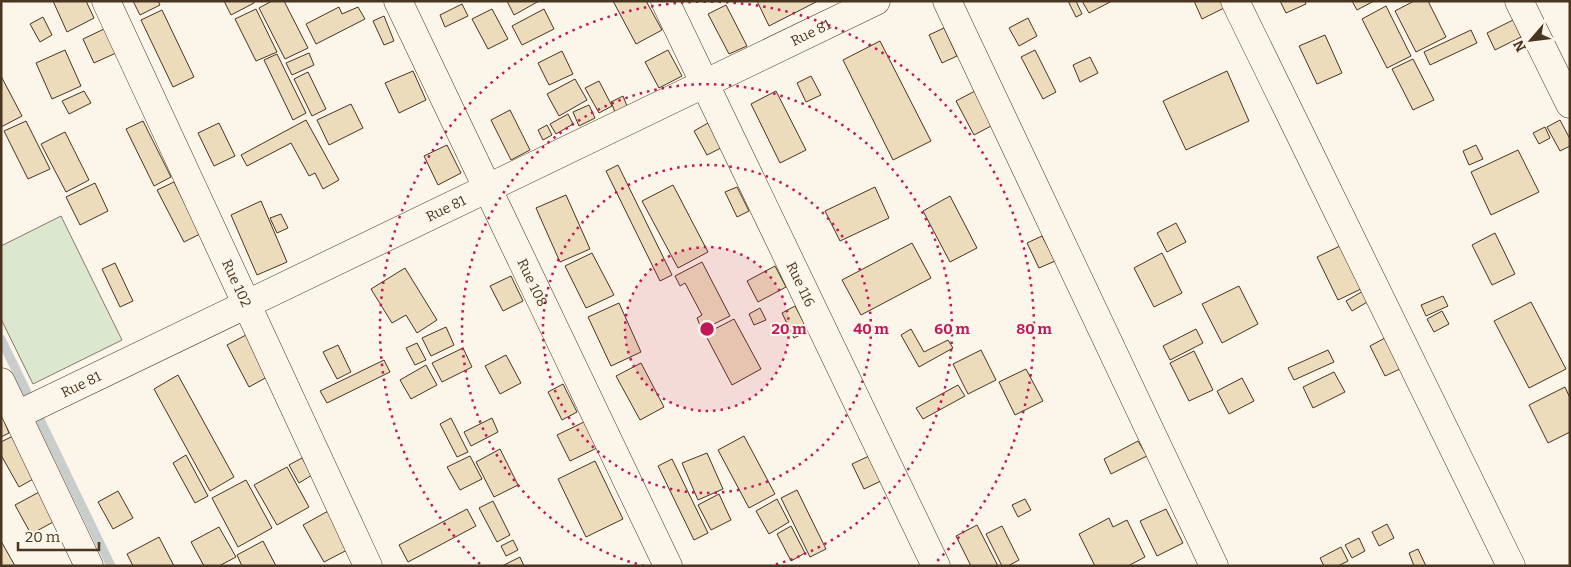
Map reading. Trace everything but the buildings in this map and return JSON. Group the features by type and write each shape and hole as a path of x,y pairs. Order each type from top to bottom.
{"street":[{"name":"Rue 102","path":"106,1 368,566"},
{"name":"Rue 108","path":"398,1 668,566"},
{"name":"Rue 116","path":"665,1 936,566"},
{"name":"Rue 81","path":"17,414 876,1"},
{"path":"947,1 1214,566"},
{"path":"1234,1 1511,566"},
{"path":"1520,1 1570,104"},
{"path":"1,382 89,566"}],"green space":[{"path":"61,216 122,340 33,384 1,319 1,246"}],"waterway":[{"path":"1,339 111,566"}]}
